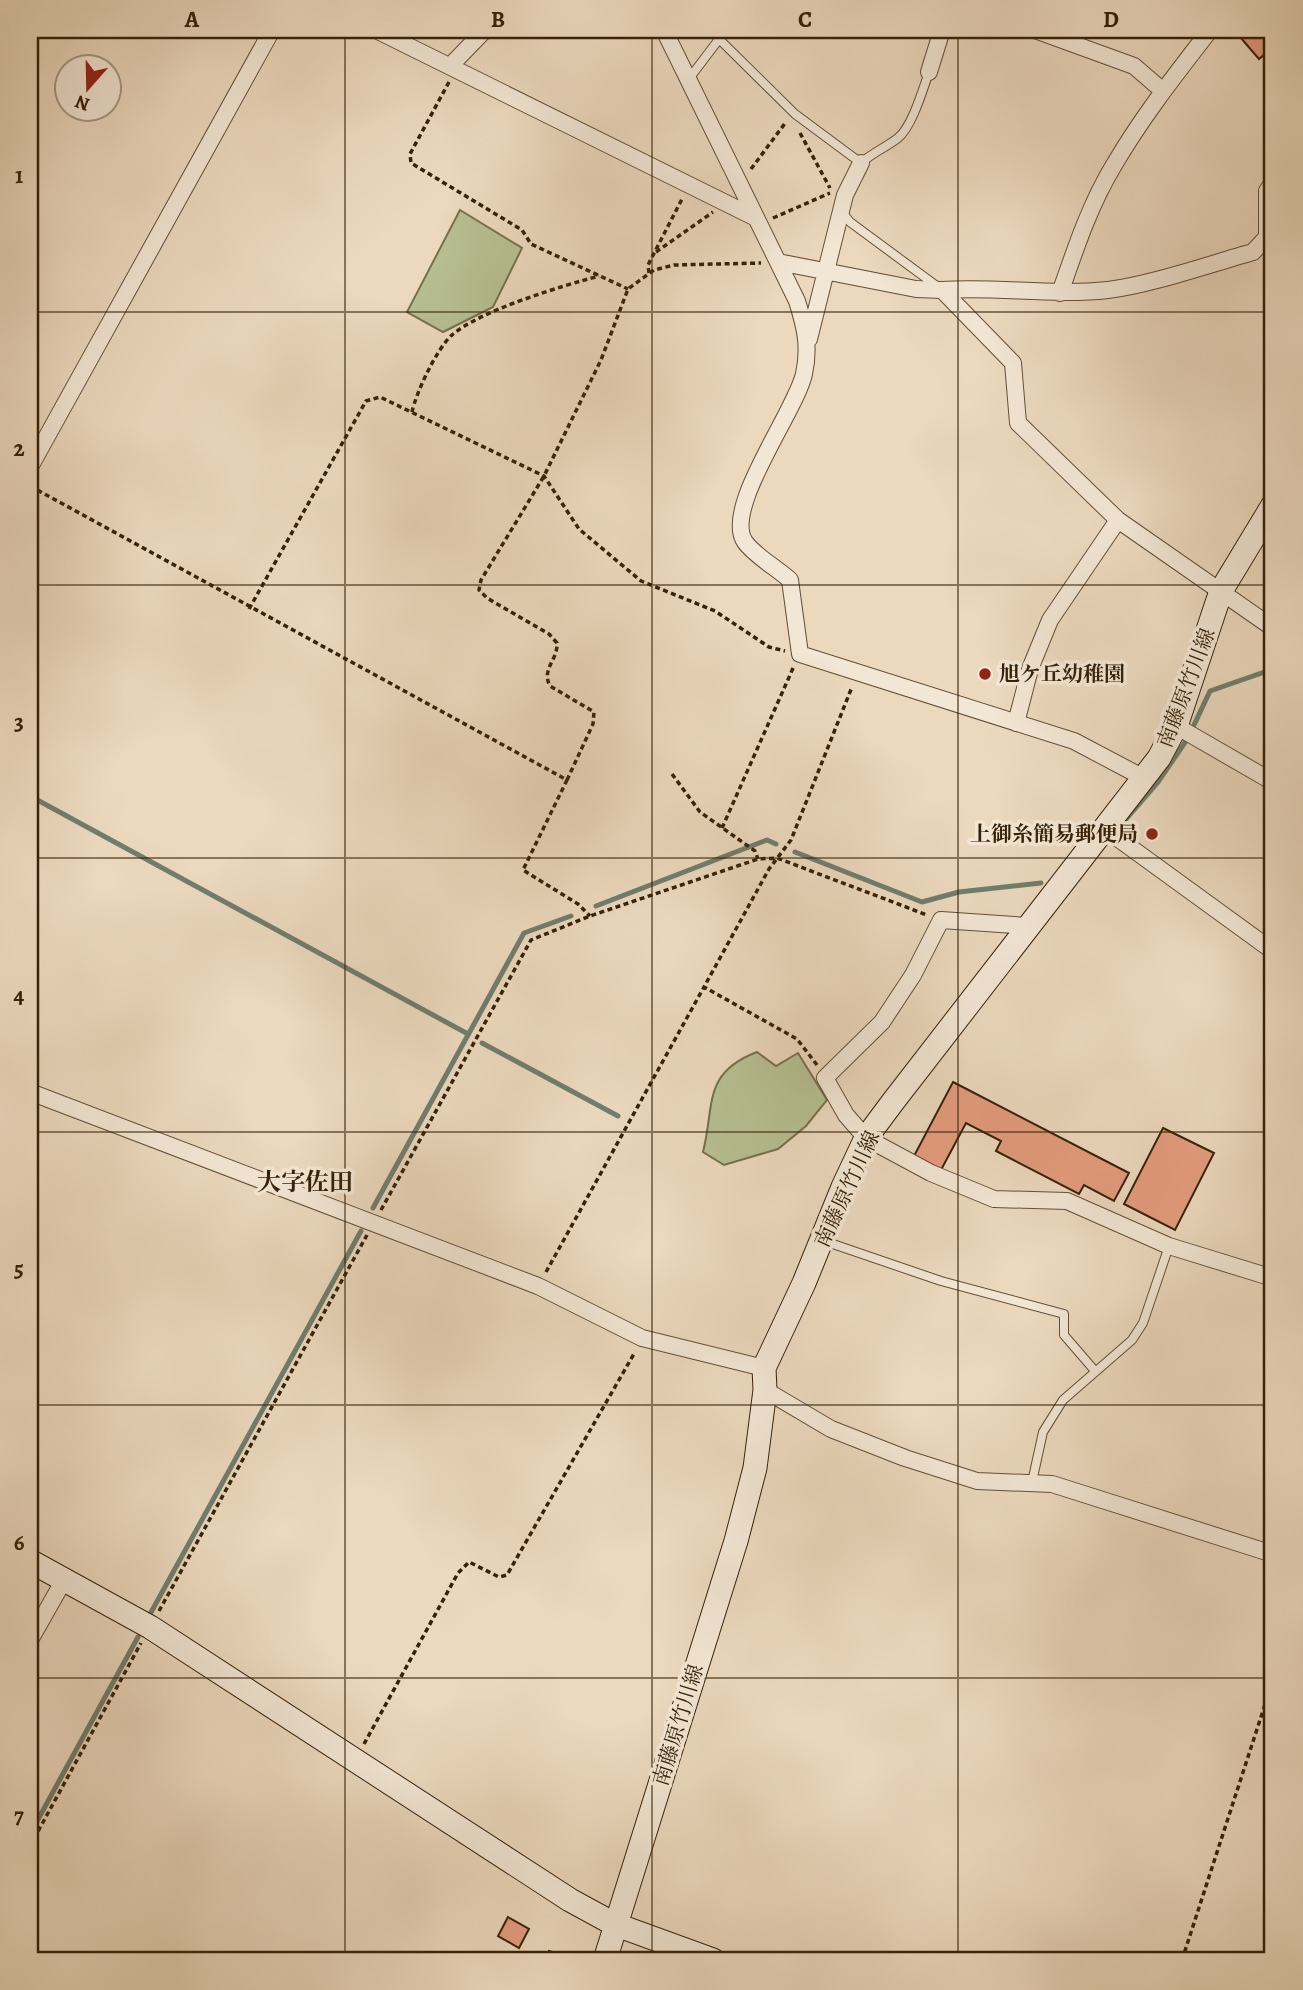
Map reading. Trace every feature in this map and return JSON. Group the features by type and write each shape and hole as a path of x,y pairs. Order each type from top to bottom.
{"main road":[{"name":"南藤原竹川線","path":"605,1960 614,1924 736,1541 755,1468 764,1378 866,1138 1144,778 1176,726 1221,591 1273,505"},
{"path":"30,1561 150,1627 570,1900 614,1924 713,1960"}],"street":[{"path":"30,467 272,30"},
{"path":"376,30 689,183 756,221"},
{"path":"454,66 485,30"},
{"path":"664,30 797,301 809,339"},
{"path":"929,72 942,30"},
{"path":"1035,30 1134,66 1163,91"},
{"path":"1060,293 1080,236 1112,167 1163,91 1210,30"},
{"path":"861,163 845,195 809,339 804,376 746,498 740,522 744,541 790,580 800,654 1074,741 1144,778"},
{"path":"778,262 916,289 980,287 1060,293 1111,289 1253,252 1270,238 1267,191 1273,182"},
{"path":"942,290 1013,363 1018,423 1118,520 1273,628"},
{"path":"1016,723 1030,668 1050,620 1118,520"},
{"path":"1176,726 1273,782"},
{"path":"1105,829 1273,951"},
{"path":"1028,926 941,920 913,975 882,1021 825,1078 846,1115 866,1138 931,1173 993,1199 1067,1201 1169,1246 1273,1278"},
{"path":"30,1092 372,1225 538,1286 638,1336 764,1378 831,1429 905,1458 977,1481 1052,1485 1273,1554"},
{"path":"30,1640 64,1580"}],"lane":[{"path":"688,80 726,30"},
{"path":"719,39 791,113 861,163 879,147 900,137 917,106 929,72"},
{"path":"842,212 850,222 942,290"},
{"path":"822,1240 941,1282 1064,1314 1064,1335 1096,1371"},
{"path":"1032,1482 1043,1432 1063,1400 1132,1340 1143,1323 1169,1246"}],"path":[{"path":"454,66 410,154 411,163 522,230 531,244 628,289"},
{"path":"739,185 791,113 842,212"},
{"path":"649,273 649,265 689,183"},
{"path":"756,221 832,192"},
{"path":"654,254 726,203"},
{"path":"590,916 578,904 523,870 568,780 593,724 594,712 550,686 546,672 558,651 557,643 549,634 479,590 481,580 544,476 601,360 628,289 649,273 674,265 778,262"},
{"path":"412,412 439,352 452,335 491,314 554,288 600,276"},
{"path":"249,609 366,401 380,397 544,476 579,529 641,581 715,611 769,647 800,654 722,828"},
{"path":"30,486 249,609 568,780"},
{"path":"538,1286 704,986 790,840 857,672"},
{"path":"672,774 700,812 755,851 758,859"},
{"path":"30,1846 531,940 590,916 758,859 777,858 941,920"},
{"path":"704,986 797,1039 825,1078"},
{"path":"355,1758 458,1573 469,1562 499,1577 507,1575 635,1352 638,1336"},
{"path":"1182,1960 1273,1680"}],"green space":[{"path":"460,210 522,248 493,307 443,332 407,312"},
{"path":"757,1052 776,1066 798,1053 827,1100 806,1126 778,1149 724,1165 703,1152 714,1092 727,1070 739,1060"}],"building":[{"path":"1234,30 1273,30 1270,42 1273,47 1259,59"},
{"path":"953,1082 1129,1173 1114,1201 1084,1185 1079,1194 996,1151 1001,1141 966,1123 941,1170 914,1156"},
{"path":"1163,1128 1214,1153 1175,1230 1124,1204"},
{"path":"508,1917 529,1929 519,1948 498,1936"},
{"path":"549,1951 580,1960 546,1960"}],"waterway":[{"path":"1194,725 1210,691 1273,669"},
{"path":"1126,819 1158,782 1188,738"},
{"path":"30,796 468,1034"},
{"path":"596,906 767,840 776,844"},
{"path":"795,852 922,902 959,892 1041,883"},
{"path":"373,1208 524,933 571,916"},
{"path":"482,1043 618,1116"},
{"path":"149,1616 361,1231"},
{"path":"30,1834 138,1637"}],"place":[{"name":"旭ケ丘幼稚園","path":"985,674"},
{"name":"上御糸簡易郵便局","path":"1152,834"}],"district":[{"name":"大字佐田","path":"305,1182"}]}
